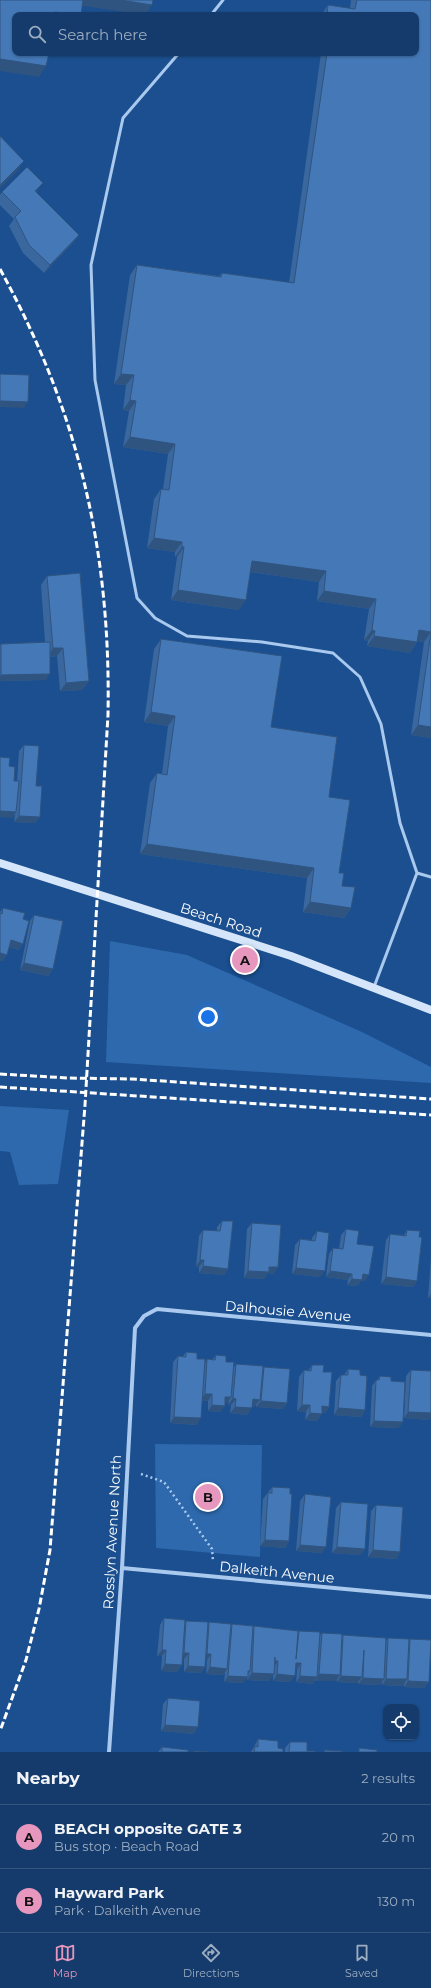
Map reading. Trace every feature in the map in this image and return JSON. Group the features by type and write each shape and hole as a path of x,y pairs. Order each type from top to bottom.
{"street":[{"name":"Beach Road","path":"0,863 291,956 431,1010"},
{"name":"Dalhousie Avenue","path":"144,1316 158,1309 431,1335"},
{"name":"Rosslyn Avenue North","path":"109,1752 122,1568 135,1328 144,1316"},
{"name":"Dalkeith Avenue","path":"122,1568 431,1597"}],"lane":[{"path":"213,12 223,0"},
{"path":"176,56 123,118 91,265 95,380 137,598 155,618 187,636 262,642 333,653 360,677 381,724 400,823 417,873 374,988"},
{"path":"417,873 431,877"}],"path":[{"path":"127,1470 164,1482 212,1549 215,1577"}],"shaded area":[{"path":"110,941 187,955 362,1032 431,1067 431,1083 106,1062"},
{"path":"0,1106 69,1110 58,1184 19,1185 10,1152 0,1151"},
{"path":"155,1444 262,1445 260,1557 156,1548"}],"building":[{"path":"0,0 83,0 81,12 12,12 12,56 48,56 46,66 0,59"},
{"path":"120,0 153,0 152,5"},
{"path":"357,0 431,0 431,632 419,630 417,642 374,636 375,631 372,630 376,599 324,591 326,571 252,561 246,600 178,590 184,547 182,547 182,542 154,538 161,489 169,490 175,444 130,437 136,401 130,400 134,375 121,374 137,265 221,277 222,273 294,283 327,56 419,56 419,12 327,12 328,5 355,9"},
{"path":"0,136 24,161 0,185"},
{"path":"27,167 43,183 35,191 79,235 50,265 29,245 15,217 21,211 2,192"},
{"path":"0,374 29,375 28,402 0,401"},
{"path":"80,573 89,681 66,683 63,648 53,648 47,576"},
{"path":"431,632 431,727 418,725"},
{"path":"161,639 282,656 271,727 337,737 329,797 350,800 339,873 344,873 342,886 355,887 351,908 310,902 314,868 147,844 157,773 167,775 175,716 151,712"},
{"path":"50,642 50,674 1,675 1,644"},
{"path":"24,745 39,746 36,786 42,786 40,817 19,816"},
{"path":"0,757 10,758 9,766 15,767 14,781 19,781 16,812 0,811"},
{"path":"3,908 25,913 23,919 29,921 23,944 11,940 7,955 0,953 0,913 2,914"},
{"path":"34,915 63,921 53,969 24,963"},
{"path":"222,1221 233,1221 228,1269 203,1266 204,1260 200,1260 203,1230 220,1231"},
{"path":"252,1223 281,1225 278,1267 269,1267 269,1272 248,1271"},
{"path":"346,1229 359,1231 357,1244 374,1246 369,1275 363,1274 362,1280 352,1279 352,1274 330,1271 333,1248 343,1249"},
{"path":"407,1230 420,1231 419,1237 422,1237 417,1281 386,1277 390,1234 406,1236"},
{"path":"317,1231 329,1233 325,1271 296,1268 300,1239 315,1241"},
{"path":"186,1352 197,1353 197,1359 205,1359 201,1418 174,1417 178,1356 186,1357"},
{"path":"216,1355 226,1356 226,1362 234,1362 231,1397 225,1397 225,1406 212,1405 212,1394 205,1394 207,1359 215,1360"},
{"path":"236,1364 263,1366 260,1400 253,1399 252,1408 235,1407 236,1399 233,1398"},
{"path":"312,1365 324,1365 323,1372 332,1372 329,1407 322,1406 322,1414 310,1413 310,1405 302,1405 304,1370 311,1371"},
{"path":"264,1367 290,1369 287,1403 261,1401"},
{"path":"348,1369 360,1370 360,1375 367,1376 365,1410 338,1408 341,1375 348,1375"},
{"path":"411,1370 431,1371 431,1413 408,1412"},
{"path":"380,1376 391,1377 391,1381 405,1382 403,1422 374,1421 376,1380 379,1380"},
{"path":"272,1487 290,1488 290,1494 292,1494 289,1541 265,1540 268,1493 272,1493"},
{"path":"305,1494 331,1497 326,1547 300,1545"},
{"path":"341,1502 368,1504 365,1549 337,1547"},
{"path":"376,1505 403,1507 400,1552 373,1550"},
{"path":"164,1618 185,1620 182,1665 165,1664 166,1650 162,1650"},
{"path":"186,1621 208,1622 205,1667 188,1666 189,1653 184,1653"},
{"path":"209,1622 231,1624 227,1669 210,1667 211,1654 207,1654"},
{"path":"232,1624 253,1626 250,1671 248,1671 248,1677 228,1676"},
{"path":"254,1626 298,1631 296,1659 299,1631 320,1632 317,1677 300,1676 301,1663 296,1663 295,1676 277,1674 278,1661 275,1661 275,1657 274,1674 252,1673"},
{"path":"322,1633 342,1634 340,1675 319,1674"},
{"path":"343,1635 386,1638 384,1679 363,1678 364,1650 362,1677 341,1676"},
{"path":"388,1638 409,1639 407,1679 386,1679"},
{"path":"410,1639 431,1640 429,1682 408,1681"},
{"path":"168,1698 200,1701 198,1727 165,1725"},
{"path":"258,1739 278,1741 278,1748 283,1749 283,1752 254,1752 255,1746 258,1747"},
{"path":"290,1742 307,1742 307,1751 315,1752 289,1752"},
{"path":"162,1747 188,1750 188,1752 162,1752"},
{"path":"359,1748 377,1750 377,1752 359,1752"},
{"path":"325,1750 342,1751 342,1752 324,1752"}],"railway":[{"path":"0,269 27,323 51,377 70,430 85,485 96,540 104,597 108,715 85,1105 50,1550 39,1609 26,1660 0,1731"},
{"path":"0,1074 68,1078 132,1079 431,1099"},
{"path":"0,1087 431,1115"}],"place":[{"name":"BEACH opposite GATE 3","path":"245,960"},
{"name":"Hayward Park","path":"208,1497"}]}
